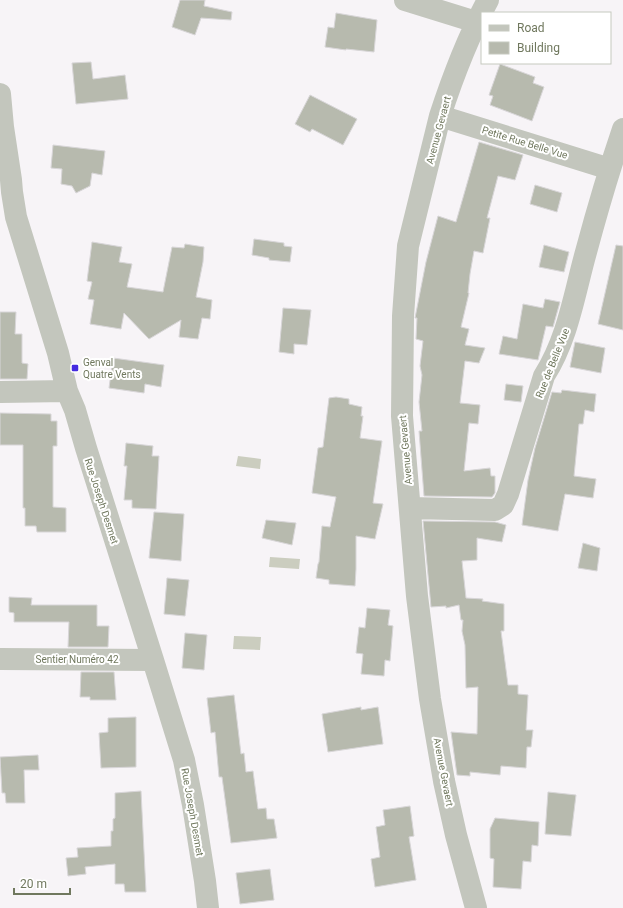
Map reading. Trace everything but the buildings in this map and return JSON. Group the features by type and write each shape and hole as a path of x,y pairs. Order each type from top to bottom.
{"street":[{"path":"405,0 476,22"},
{"name":"Avenue Gevaert","path":"481,12 488,0"},
{"name":"Avenue Gevaert","path":"476,908 456,835 444,781 430,699 417,596 402,402 403,316 408,246 440,116 455,72 481,13"},
{"name":"Rue Joseph Desmet","path":"0,94 16,217 58,354 66,391 76,410 86,448 184,760 193,805 208,908"},
{"name":"Petite Rue Belle Vue","path":"440,116 610,169"},
{"name":"Rue de Belle Vue","path":"410,508 495,510 502,505 512,481 544,376 552,364 560,346 571,315 586,251 623,129"},
{"path":"0,392 66,391"},
{"name":"Sentier Numéro 42","path":"0,659 153,660"}],"shaded area":[{"path":"238,456 261,459 260,469 236,466"},
{"path":"270,557 300,559 299,569 269,567"},
{"path":"234,636 261,637 260,650 233,649"}],"place":[{"name":"Genval Quatre Vents","path":"75,368"}]}
